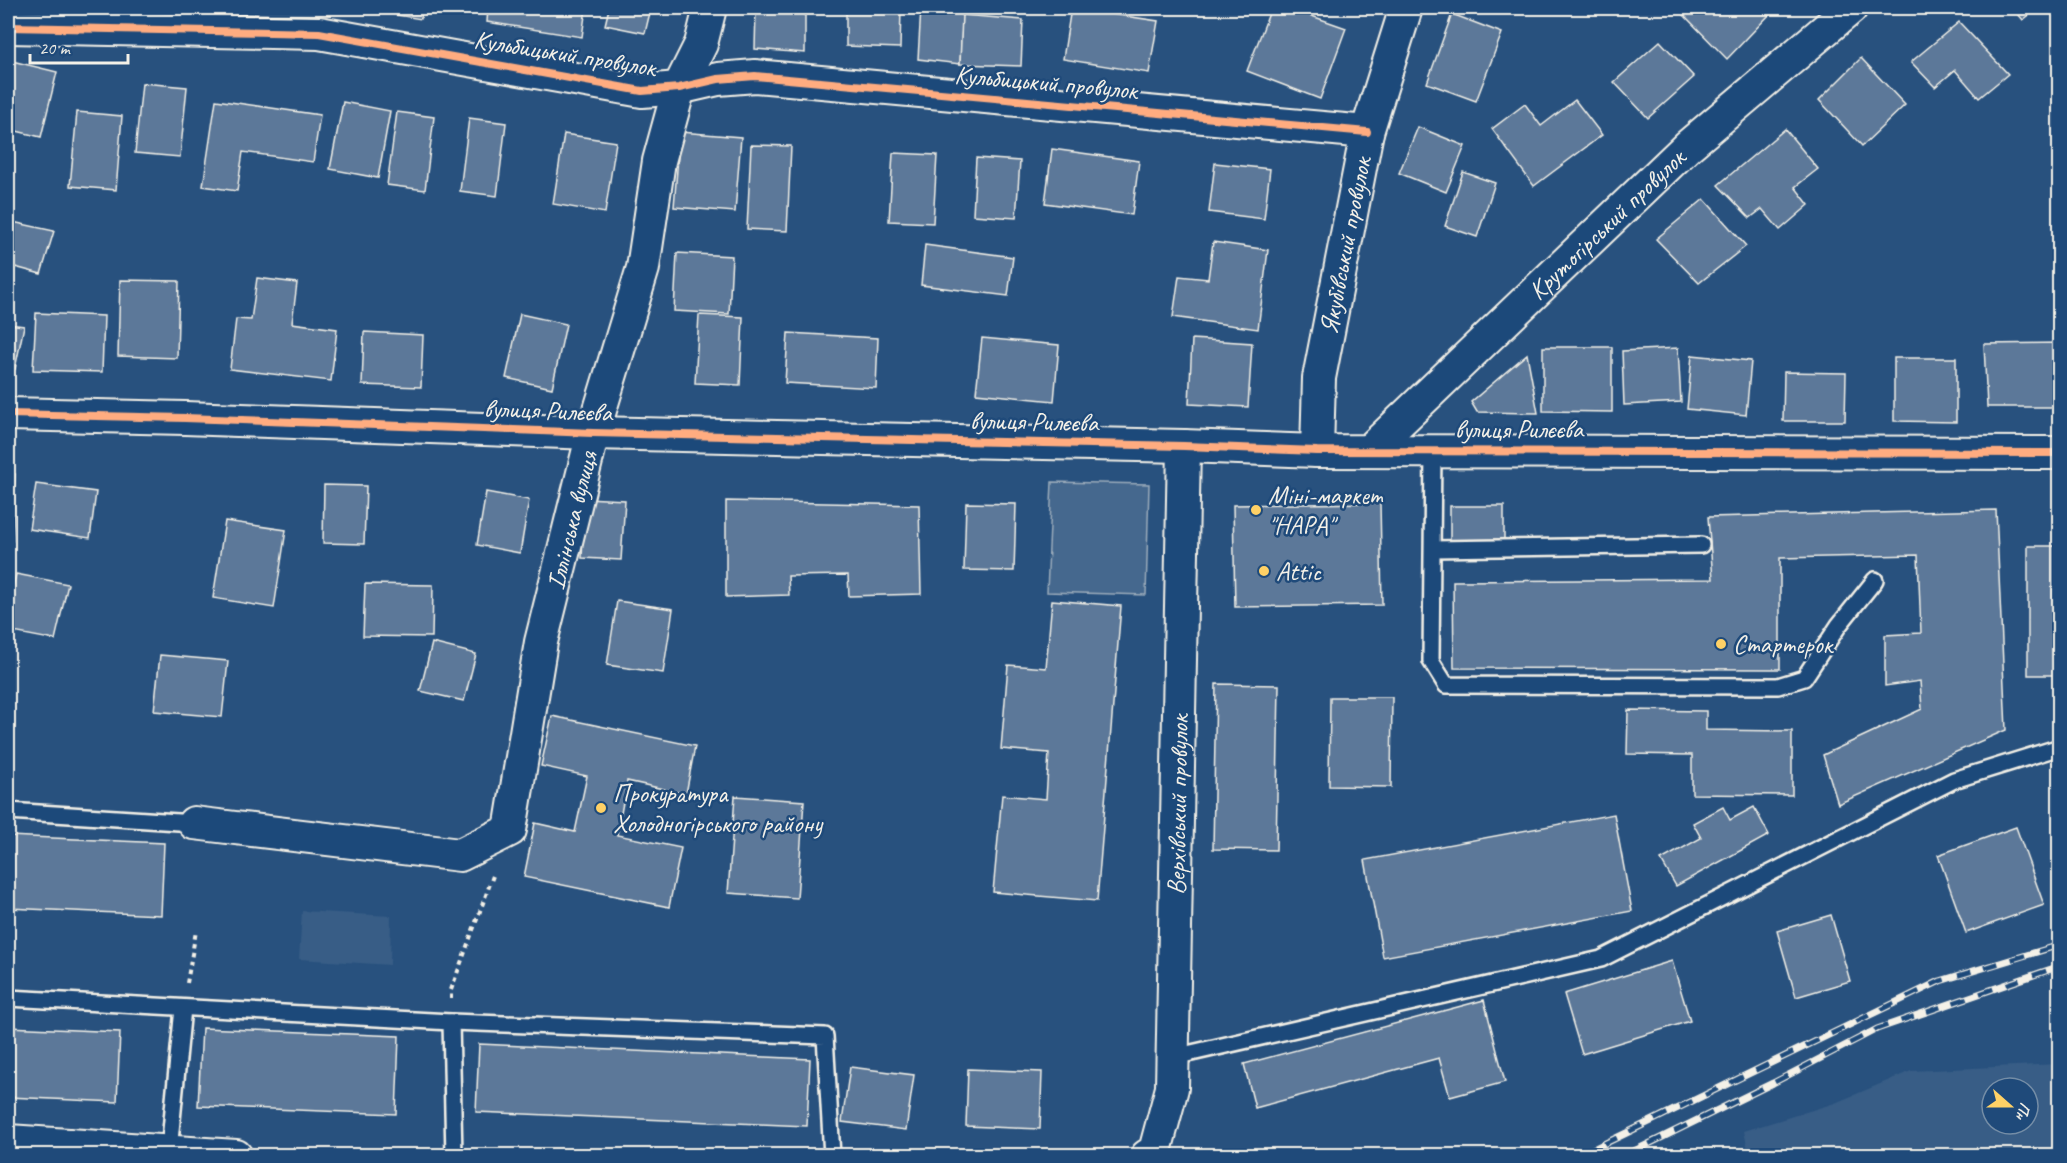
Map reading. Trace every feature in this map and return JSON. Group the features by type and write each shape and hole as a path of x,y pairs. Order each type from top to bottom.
{"street":[{"name":"Іллінська вулиця","path":"194,823 460,855 510,830 542,642 593,433 643,268 659,161 679,88 701,44 710,8"},
{"name":"Якубівський провулок","path":"1317,451 1319,378 1367,132 1406,8"},
{"name":"Крутогірський провулок","path":"1370,450 1688,146 1851,8"},
{"name":"Кульбицький провулок","path":"8,27 319,33 642,91 679,88 718,79 755,76 1367,132"},
{"name":"вулиця Рилєєва","path":"8,414 593,433 1317,451 2060,453"},
{"name":"Верхівський провулок","path":"1147,1155 1155,1151 1170,1098 1174,1057 1184,446"},
{"path":"8,1141 236,1155"}],"lane":[{"path":"1433,450 1431,661 1446,685 1778,686 1804,678 1839,624 1875,580"},
{"path":"1433,549 1701,545"},
{"path":"1174,1057 1601,959 1954,780 2060,747"},
{"path":"8,811 194,823"},
{"path":"8,998 452,1022 825,1036 832,1155"},
{"path":"169,1151 183,1008"},
{"path":"452,1022 454,1155"}],"path":[{"path":"451,990 495,871"},
{"path":"183,1008 196,931"}],"shaded area":[{"path":"1052,482 1149,484 1146,595 1047,592"},
{"path":"302,911 391,916 390,965 299,959"},
{"path":"2059,1064 2059,1155 1749,1155 1744,1131 1835,1103 1911,1071"}],"building":[{"path":"354,8 422,8 421,19"},
{"path":"488,8 586,8 582,37 487,22"},
{"path":"609,8 651,8 645,33 605,25"},
{"path":"756,8 805,8 805,53 755,49"},
{"path":"846,8 901,8 900,48 846,46"},
{"path":"921,8 963,8 960,64 918,59"},
{"path":"1071,8 1158,21 1149,73 1063,59"},
{"path":"1271,8 1289,8 1346,28 1320,99 1247,71"},
{"path":"1687,8 1763,8 1770,14 1727,59 1682,13"},
{"path":"2013,8 2038,8 2023,20"},
{"path":"1452,14 1502,33 1476,101 1427,83"},
{"path":"962,15 1023,20 1021,66 960,64"},
{"path":"1959,22 2008,74 1979,98 1955,70 1935,87 1911,62"},
{"path":"1660,41 1694,77 1648,118 1614,82"},
{"path":"1861,58 1905,105 1862,146 1819,100"},
{"path":"8,60 57,72 41,137 8,129"},
{"path":"142,83 187,87 180,157 135,153"},
{"path":"216,100 320,115 313,162 243,152 237,191 203,186"},
{"path":"1575,100 1602,135 1534,186 1492,129 1525,104 1541,126"},
{"path":"343,102 390,111 378,178 330,169"},
{"path":"77,112 122,116 116,190 70,186"},
{"path":"397,112 434,117 425,190 387,185"},
{"path":"469,118 506,123 497,196 460,191"},
{"path":"1418,127 1465,146 1446,192 1399,173"},
{"path":"1785,129 1818,169 1795,187 1809,205 1780,230 1762,209 1750,218 1718,185"},
{"path":"680,132 741,137 735,212 674,207"},
{"path":"564,134 616,142 605,213 553,204"},
{"path":"751,145 791,146 787,231 747,229"},
{"path":"1052,149 1139,161 1132,215 1045,203"},
{"path":"893,153 937,155 933,223 889,221"},
{"path":"976,158 1020,161 1016,218 973,215"},
{"path":"1215,163 1270,169 1264,219 1209,212"},
{"path":"1463,172 1495,183 1477,237 1445,226"},
{"path":"1704,199 1746,246 1699,283 1656,239"},
{"path":"8,221 54,231 41,274 15,267 8,296"},
{"path":"1213,242 1268,250 1258,329 1173,317 1179,276 1208,279"},
{"path":"925,245 1013,257 1008,296 921,285"},
{"path":"677,253 732,256 729,314 674,311"},
{"path":"257,278 297,283 292,323 337,329 331,381 230,369 236,319 251,320"},
{"path":"120,280 179,281 177,358 118,356"},
{"path":"36,313 104,316 102,372 33,370"},
{"path":"520,314 566,324 552,388 506,378"},
{"path":"699,315 743,317 740,385 695,383"},
{"path":"8,324 24,326 15,369 8,367"},
{"path":"364,332 423,335 421,387 362,385"},
{"path":"788,333 878,338 876,388 785,383"},
{"path":"982,338 1059,345 1054,401 976,393"},
{"path":"1192,339 1252,343 1248,407 1189,404"},
{"path":"2060,343 2060,407 1987,407 1984,344"},
{"path":"1543,347 1612,347 1612,412 1543,411"},
{"path":"1678,348 1681,402 1624,405 1622,351"},
{"path":"1527,354 1538,413 1477,412 1471,402"},
{"path":"1692,355 1751,361 1746,415 1687,409"},
{"path":"1894,358 1956,358 1956,422 1894,421"},
{"path":"1784,372 1846,373 1845,421 1783,421"},
{"path":"8,474 15,474 12,541 8,541"},
{"path":"36,484 96,492 90,538 29,529"},
{"path":"324,485 366,486 364,544 323,543"},
{"path":"486,492 529,500 520,553 477,545"},
{"path":"585,498 625,500 621,560 582,558"},
{"path":"726,501 919,505 921,594 849,596 848,575 788,576 789,595 726,597"},
{"path":"966,503 1016,504 1014,571 964,570"},
{"path":"1380,503 1382,605 1235,607 1233,505"},
{"path":"1450,506 1504,506 1504,542 1450,542"},
{"path":"1996,510 2006,730 1838,804 1823,755 1922,709 1920,681 1885,686 1885,635 1921,633 1918,555 1780,558 1780,669 1454,668 1453,581 1713,579 1708,517"},
{"path":"225,521 286,530 274,608 213,598"},
{"path":"2028,546 2060,546 2060,675 2028,675"},
{"path":"16,574 68,584 55,640 8,631 8,608"},
{"path":"365,584 433,585 432,637 363,636"},
{"path":"1052,600 1121,606 1097,901 993,892 1002,795 1046,799 1049,753 1001,749 1008,665 1046,668"},
{"path":"617,601 673,609 663,673 607,665"},
{"path":"432,643 476,654 464,701 420,691"},
{"path":"160,655 228,661 222,717 154,711"},
{"path":"1216,684 1279,685 1276,850 1213,849"},
{"path":"1330,697 1392,697 1391,787 1329,786"},
{"path":"1628,710 1706,711 1706,730 1792,731 1792,795 1692,794 1692,755 1627,754"},
{"name":"Прокуратура Холодногірського району","path":"552,716 695,746 686,794 627,781 617,835 681,848 669,907 524,877 535,823 575,832 587,776 541,766"},
{"path":"735,796 804,801 797,898 728,893"},
{"path":"1723,807 1730,820 1754,807 1769,835 1676,886 1661,860 1701,838 1693,823"},
{"path":"1614,814 1632,911 1383,957 1365,860"},
{"path":"2016,827 2044,905 1966,933 1938,855"},
{"path":"8,836 164,843 161,915 8,908"},
{"path":"1831,915 1850,981 1796,997 1777,931"},
{"path":"1672,961 1690,1021 1582,1054 1564,994"},
{"path":"1484,1000 1505,1082 1450,1097 1439,1058 1255,1108 1244,1064"},
{"path":"8,1027 120,1032 117,1102 8,1097"},
{"path":"202,1028 399,1036 396,1114 198,1106"},
{"path":"479,1044 810,1059 807,1126 476,1112"},
{"path":"850,1067 914,1075 906,1130 842,1122"},
{"path":"968,1069 1042,1072 1040,1129 966,1126"}],"railway":[{"path":"1579,1156 1940,981 2060,945"},
{"path":"1624,1156 1877,1029 2060,966"}],"cycle path":[{"path":"8,27 319,33 642,91 679,88 718,79 755,76 1367,132"},
{"path":"8,414 593,433 1317,451 2060,453"}],"place":[{"name":"Міні-маркет \"НАРА\"","path":"1256,510"},
{"name":"Attic","path":"1264,571"},
{"name":"Стартерок","path":"1721,644"},
{"name":"Прокуратура Холодногірського району","path":"601,808"}]}
